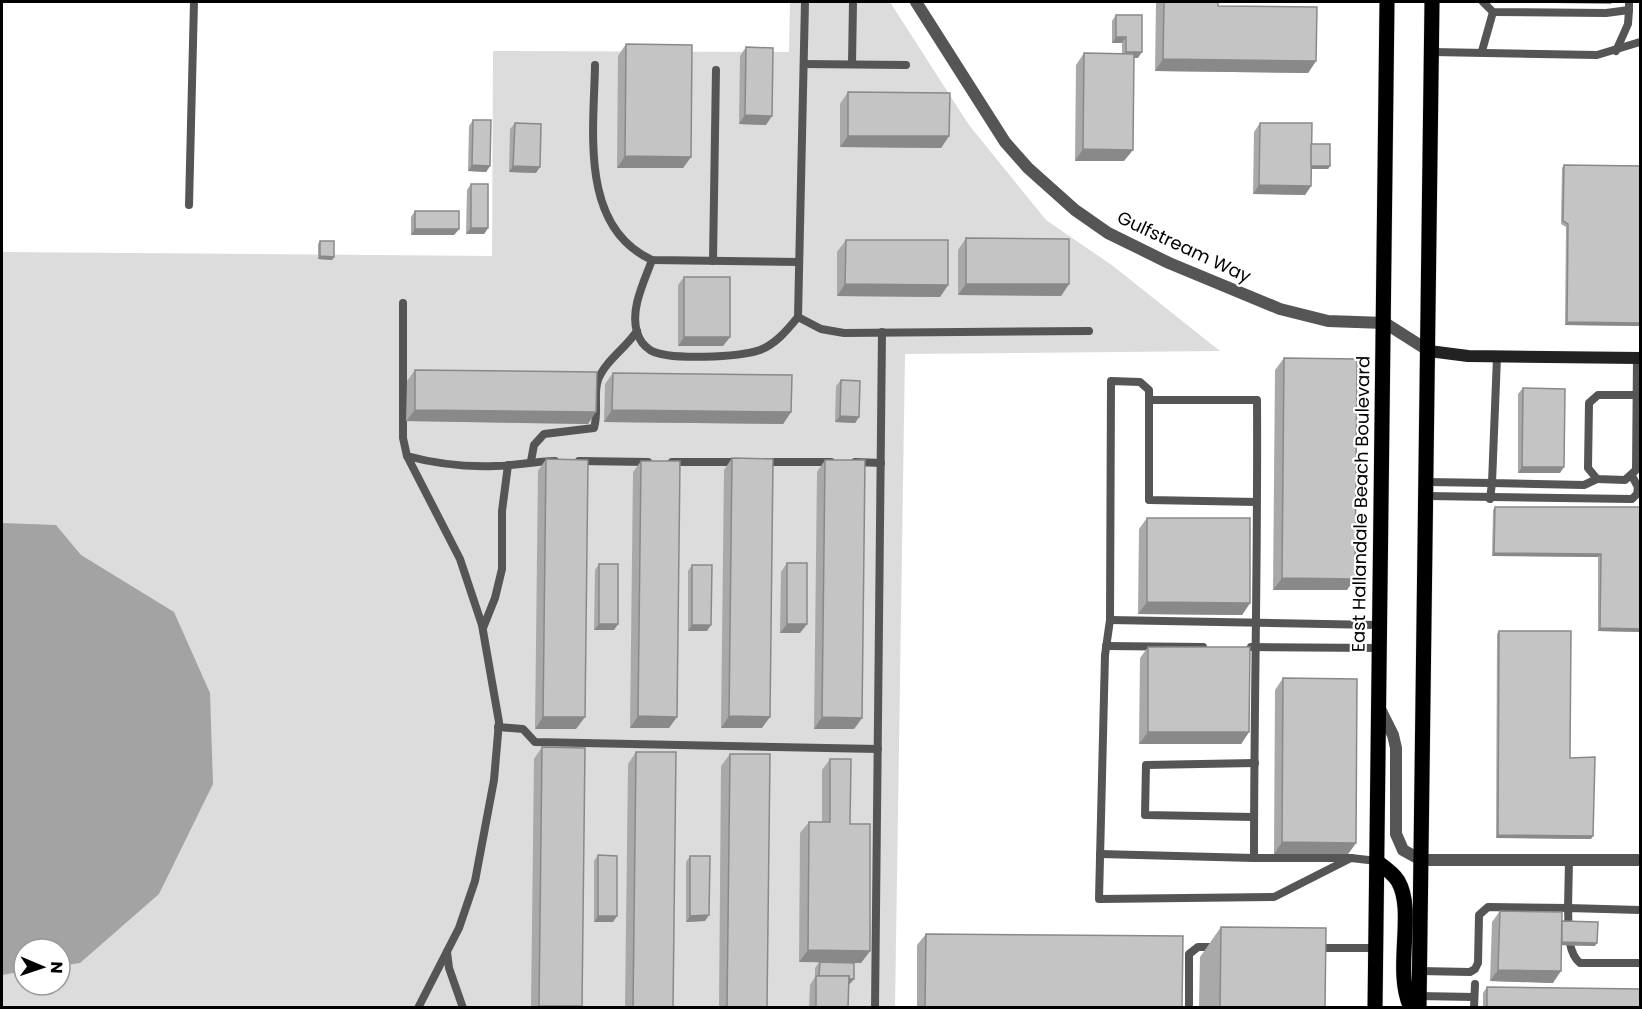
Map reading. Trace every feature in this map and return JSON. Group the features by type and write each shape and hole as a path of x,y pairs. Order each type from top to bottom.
{"main road":[{"name":"East Hallandale Beach Boulevard","path":"1375,1008 1387,2"},
{"path":"1417,1004 1420,971 1432,2"},
{"path":"1377,862 1392,873 1401,890 1404,913 1404,988 1417,1004"}],"street":[{"name":"Gulfstream Way","path":"916,2 1005,142 1028,168 1075,210 1108,233 1169,263 1280,309 1328,321 1384,323 1429,351"},
{"path":"1429,351 1468,357 1639,358"},
{"path":"1377,702 1393,735 1396,748 1396,834 1403,850 1421,860 1641,860"}],"lane":[{"path":"189,205 194,2"},
{"path":"652,260 634,316 641,342 651,351 665,355 740,355 762,349 783,335 798,317 805,2"},
{"path":"852,64 853,2"},
{"path":"1483,2 1493,12 1606,13 1629,6 1628,24 1616,51"},
{"path":"1482,51 1493,12"},
{"path":"1432,52 1482,51 1597,55 1641,42"},
{"path":"804,63 906,65"},
{"path":"595,65 594,168 600,198 612,223 639,255 652,260 799,262"},
{"path":"713,261 716,70"},
{"path":"403,303 403,438 407,456 460,559 483,628 498,727 494,780 475,881 459,928 418,1008"},
{"path":"798,317 821,329 844,333 1089,331"},
{"path":"531,461 534,445 544,434 594,428 597,419 597,382 604,368 627,346 637,331"},
{"path":"875,1008 882,332"},
{"path":"1490,499 1497,357"},
{"path":"1427,489 1491,483 1584,485 1596,479 1625,480 1632,476 1636,470 1639,358"},
{"path":"1257,502 1149,500 1149,390 1140,382 1111,381 1110,620 1106,646 1099,899 1274,897 1351,858"},
{"path":"1596,479 1588,468 1589,403 1598,395 1637,395"},
{"path":"1149,400 1257,400 1254,858"},
{"path":"407,456 436,464 508,465 531,461 881,463"},
{"path":"483,628 495,598 502,569 502,511 508,465"},
{"path":"1427,489 1490,499 1632,499 1638,494 1638,487 1632,476"},
{"path":"1110,620 1378,625"},
{"path":"1106,646 1209,647"},
{"path":"1243,647 1378,648"},
{"path":"498,727 523,729 535,742 878,749"},
{"path":"1254,763 1146,765 1145,815 1254,817"},
{"path":"1100,854 1351,858 1377,862"},
{"path":"1569,860 1568,908 1571,949 1574,958 1580,963 1641,963"},
{"path":"1420,971 1470,972 1475,969 1478,963 1479,915 1488,907 1641,910"},
{"path":"1189,1008 1189,954 1198,947 1221,947"},
{"path":"1305,948 1376,948"},
{"path":"1317,948 1317,960"},
{"path":"447,952 449,968 463,1008"},
{"path":"1474,984 1474,1008"},
{"path":"1417,1004 1474,997"}],"shaded area":[{"path":"790,2 890,2 969,125 1046,220 1113,266 1220,351 905,354 895,1007 2,1008 2,252 492,256 493,51 789,52"},
{"path":"2,523 56,525 81,555 174,612 210,693 213,784 159,894 80,963 72,964 72,937 12,937 12,973 2,975"}],"building":[{"path":"1164,2 1218,2 1218,6 1317,7 1316,61 1163,59"},
{"path":"1116,15 1142,15 1142,52 1126,52 1126,37 1116,37"},
{"path":"626,44 692,45 691,157 625,156"},
{"path":"746,47 773,48 772,116 745,115"},
{"path":"1084,53 1134,54 1133,150 1083,149"},
{"path":"848,92 950,93 949,136 848,136"},
{"path":"473,120 491,120 490,166 472,165"},
{"path":"515,123 541,124 540,167 513,166"},
{"path":"1260,123 1312,123 1311,186 1259,185"},
{"path":"1311,144 1330,144 1330,166 1311,166"},
{"path":"1564,165 1641,166 1641,323 1567,322 1568,224 1563,221"},
{"path":"471,184 488,184 488,228 471,228"},
{"path":"415,211 459,211 459,229 415,229"},
{"path":"966,238 1069,239 1069,284 966,284"},
{"path":"846,240 948,240 948,285 845,284"},
{"path":"320,241 334,241 334,257 320,256"},
{"path":"684,277 730,277 730,337 684,337"},
{"path":"1284,358 1357,359 1355,579 1282,578"},
{"path":"415,370 597,372 596,412 415,410"},
{"path":"613,373 792,375 791,412 612,410"},
{"path":"841,380 860,381 859,417 840,416"},
{"path":"1523,388 1565,389 1564,467 1522,467"},
{"path":"732,458 773,459 770,717 729,716"},
{"path":"546,459 588,460 585,717 543,717"},
{"path":"825,460 865,460 862,718 822,717"},
{"path":"641,461 680,461 677,717 638,716"},
{"path":"1495,507 1641,507 1641,629 1600,628 1601,554 1494,553"},
{"path":"1147,518 1250,518 1250,603 1147,602"},
{"path":"787,563 807,563 807,624 787,624"},
{"path":"599,564 618,564 618,624 599,624"},
{"path":"692,565 712,565 711,625 692,625"},
{"path":"1499,631 1571,631 1570,758 1595,757 1593,836 1498,835"},
{"path":"1148,647 1250,647 1249,732 1148,732"},
{"path":"1283,678 1357,679 1356,843 1282,842"},
{"path":"542,747 585,748 582,1006 539,1006"},
{"path":"636,752 676,752 673,1008 633,1008"},
{"path":"730,754 770,754 767,1008 727,1008"},
{"path":"830,759 851,759 850,824 870,824 870,951 808,950 809,822 830,822"},
{"path":"598,855 617,856 617,916 598,916"},
{"path":"690,856 710,856 709,915 690,916"},
{"path":"1500,911 1562,912 1561,971 1498,970"},
{"path":"1562,921 1598,922 1597,943 1562,942"},
{"path":"1221,927 1326,928 1325,1008 1220,1008"},
{"path":"926,934 1183,936 1182,1008 925,1008"},
{"path":"820,962 854,963 854,979 849,979 849,976 819,976"},
{"path":"816,976 849,976 848,1008 816,1008"},
{"path":"1487,987 1641,989 1641,1008 1487,1008"}]}
